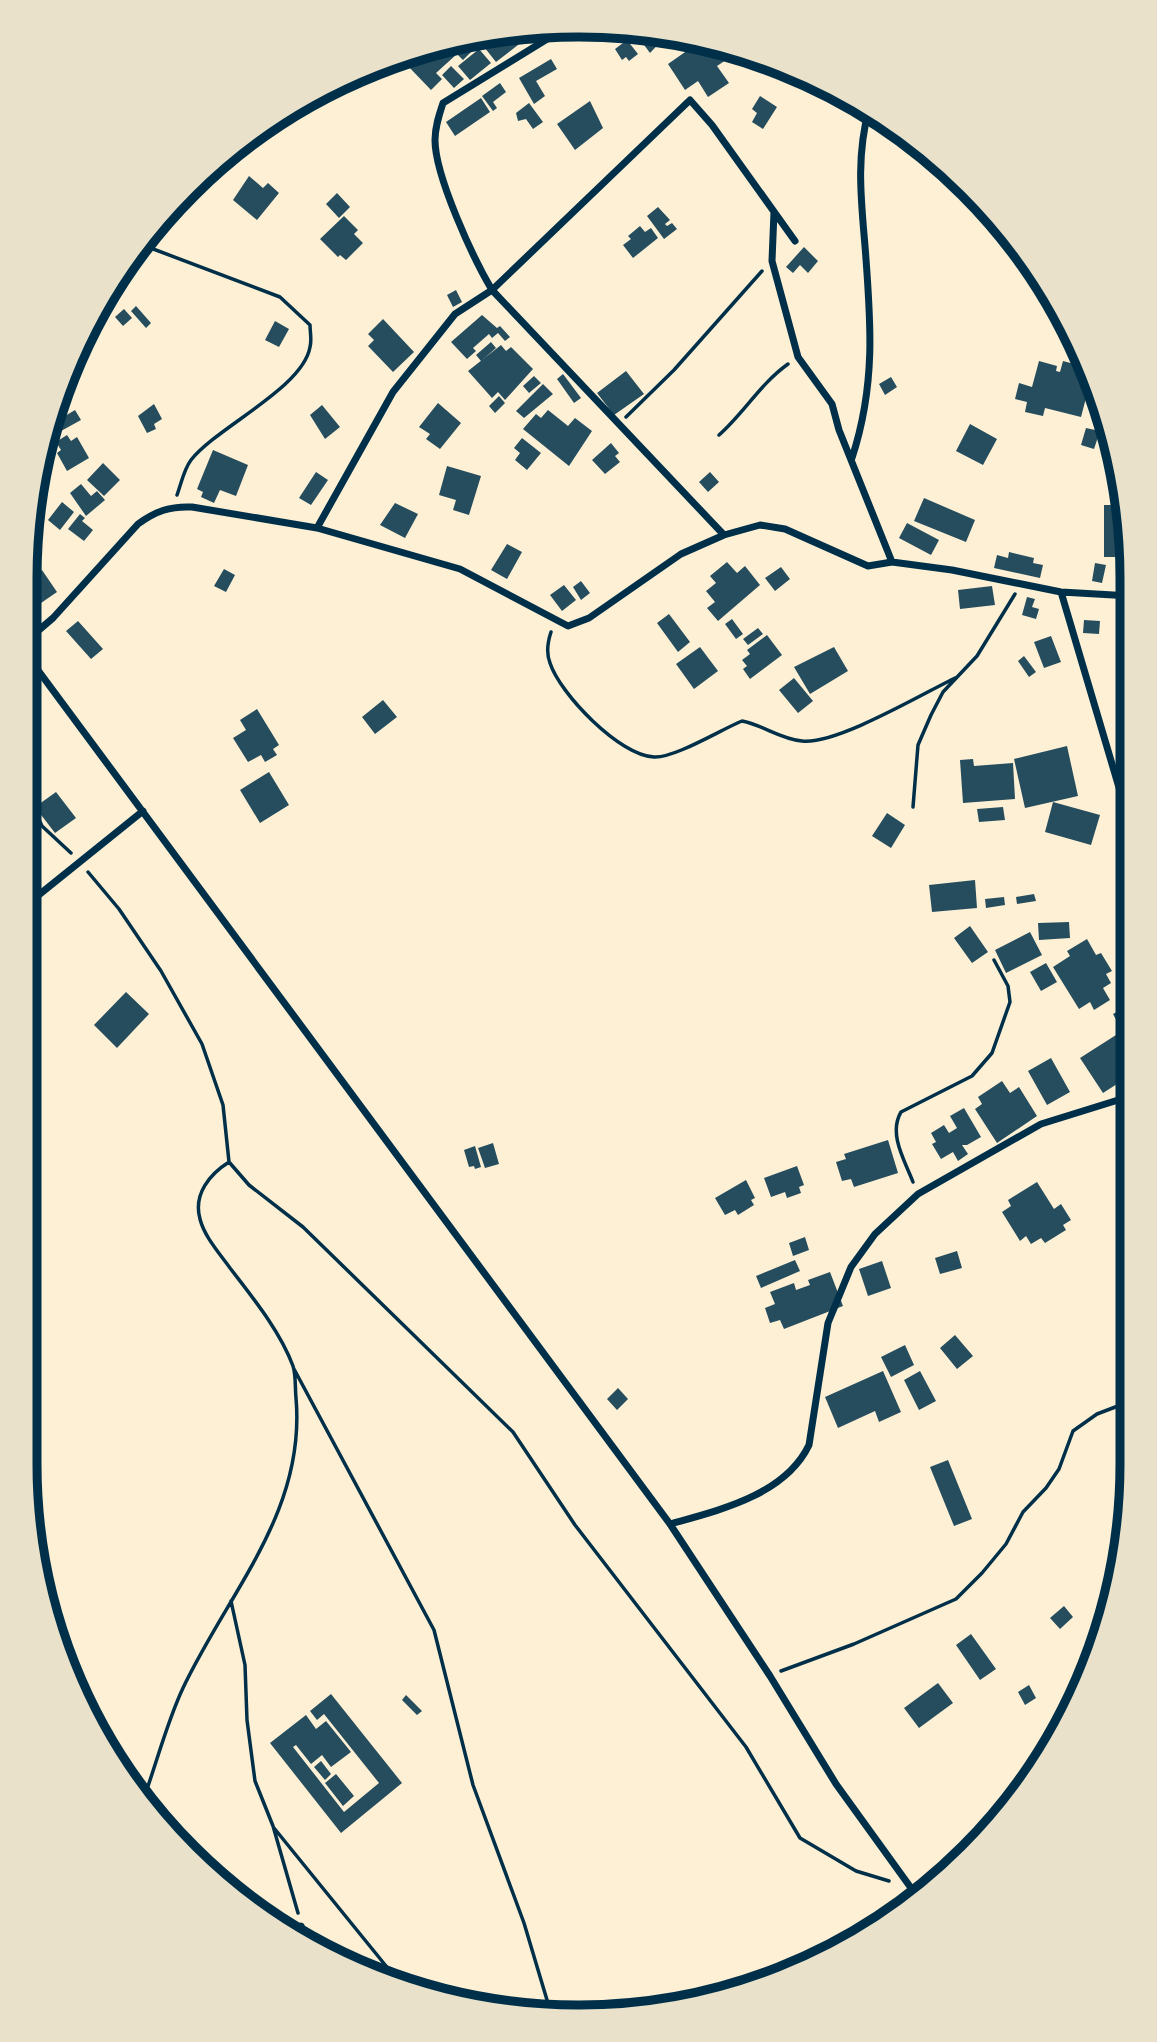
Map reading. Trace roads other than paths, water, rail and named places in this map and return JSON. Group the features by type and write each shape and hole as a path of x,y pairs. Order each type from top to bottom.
{"street":[{"path":"548,38 460,90 443,103 435,141 441,171 471,254 492,290 724,535"},
{"path":"317,528 393,392 455,314 492,290 690,100 712,125 795,241"},
{"path":"852,458 869,398 871,337 858,178 867,121"},
{"path":"774,212 772,261 798,357 827,395 892,562"},
{"path":"37,632 53,618 138,524 153,513 172,506 317,528 460,569 568,626 579,624 681,554 724,535 761,524 785,529 861,565 892,562 1061,592 1120,595"},
{"path":"1061,592 1120,791"},
{"path":"37,669 670,1524 770,1676 836,1784 913,1889"},
{"path":"37,897 143,811"},
{"path":"670,1524 727,1508 788,1476 801,1462 809,1446 828,1323 850,1267 874,1234 918,1194 1041,1125 1120,1100"}]}
